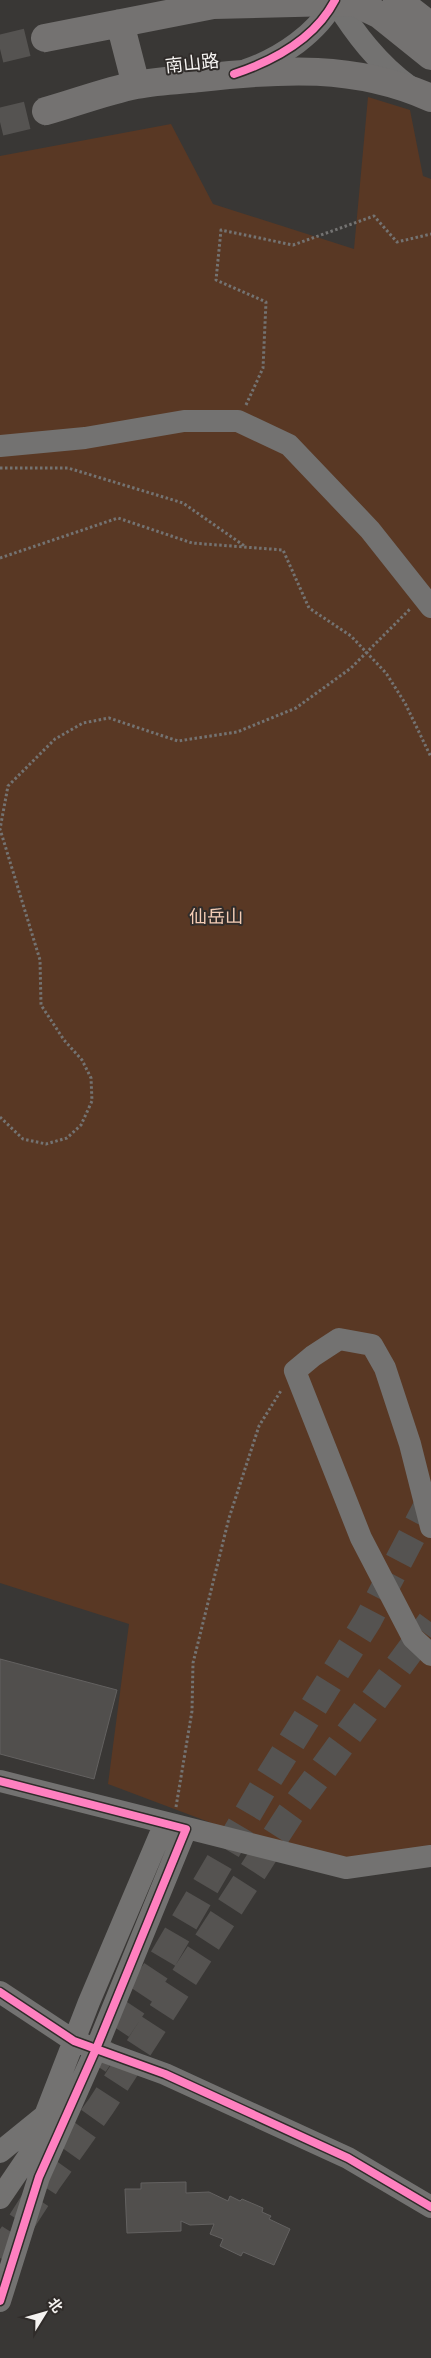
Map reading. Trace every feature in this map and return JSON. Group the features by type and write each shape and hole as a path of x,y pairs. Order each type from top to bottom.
{"main road":[{"path":"45,38 215,2 334,0 381,5 431,26"},
{"path":"381,5 431,56"},
{"path":"120,22 136,85"},
{"name":"南山路","path":"46,111 136,85 234,74 308,70 361,76 423,95"}],"street":[{"path":"234,74 278,56 320,21 334,0 363,43 394,75 423,95"},
{"path":"0,446 85,438 184,421 238,421 289,445 370,530 422,607"},
{"path":"431,1527 410,1444 385,1368 372,1345 339,1339 313,1356 295,1371 361,1538 413,1638 431,1655"},
{"path":"0,1781 346,1868 431,1856"},
{"path":"0,2198 30,2154 74,2042 175,1826"},
{"path":"0,2301 39,2177 96,2049 175,1826"},
{"path":"0,1992 74,2042 165,2074 348,2158 431,2207"},
{"path":"0,2152 44,2117"}],"path":[{"path":"238,421 263,368 266,302 216,280 220,230 293,245 374,216 397,242 431,234"},
{"path":"0,468 68,468 183,504 247,547"},
{"path":"0,558 118,518 192,543 284,550 309,608 351,636 386,673 405,703 431,757"},
{"path":"0,1117 23,1139 46,1144 67,1138 81,1125 92,1101 91,1078 82,1060 64,1040 41,1006 40,960 0,829 8,786 55,738 83,723 109,718 178,741 237,732 296,708 351,668 422,607"},
{"path":"175,1826 192,1711 192,1663 228,1518 259,1426 295,1371"}],"green space":[{"name":"仙岳山","path":"368,97 410,110 423,176 431,179 431,1865 291,1853 108,1784 129,1624 0,1583 0,156 171,124 213,204 354,249"}],"building":[{"path":"0,1659 117,1690 94,1779 0,1754"},
{"path":"186,2182 186,2193 209,2192 228,2201 230,2196 240,2201 242,2199 263,2208 262,2212 271,2216 269,2219 290,2229 274,2265 243,2252 241,2256 220,2246 223,2239 210,2234 214,2224 190,2225 181,2221 181,2231 127,2233 125,2189 141,2189 141,2183"}],"tunnel":[{"path":"0,49 45,38"},
{"path":"0,122 46,111"},
{"path":"94,2064 157,1969 264,1786 368,1620 431,1499"},
{"path":"0,2258 47,2182 101,2106 290,1814 431,1622"}],"cycle path":[{"path":"234,74 249,69 292,47 305,37 327,14 335,0"},
{"path":"0,1781 186,1829 96,2049 39,2177 0,2301"},
{"path":"0,1992 74,2041 165,2074 348,2158 431,2207"}]}
